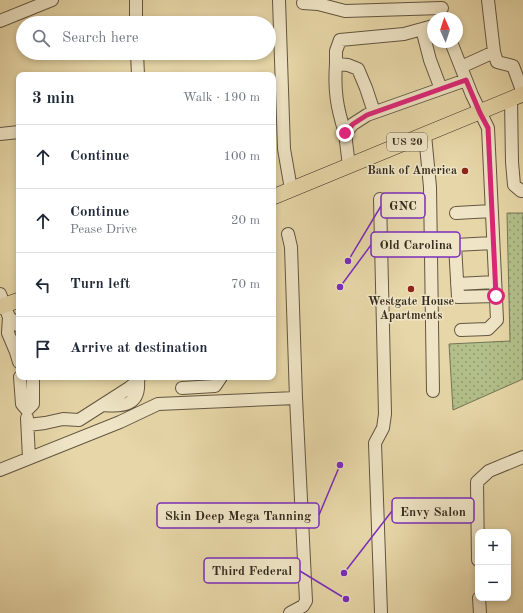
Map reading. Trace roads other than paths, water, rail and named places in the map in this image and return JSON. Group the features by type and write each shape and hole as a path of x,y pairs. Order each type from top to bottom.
{"main road":[{"name":"US 20","path":"276,196 519,96"},
{"path":"3,306 16,301"}],"street":[{"path":"0,21 52,0"},
{"path":"136,0 136,16"},
{"path":"279,0 278,149 291,189"},
{"path":"303,4 318,4 345,11 443,9"},
{"path":"488,6 494,52 497,62 513,66 519,96 511,132 514,185 521,192 523,192"},
{"path":"349,166 345,133 336,104 336,51 340,40 404,34 427,27"},
{"path":"429,48 430,60 441,89"},
{"path":"453,48 480,113 488,128 497,320 488,329 461,330"},
{"path":"461,67 494,52"},
{"path":"137,60 138,72"},
{"path":"336,64 348,65 358,69 374,112"},
{"path":"345,133 353,124 367,115 466,80"},
{"path":"0,134 16,132"},
{"path":"425,135 430,187 433,391"},
{"path":"380,199 385,414 383,428 375,443 381,613"},
{"path":"456,213 492,211"},
{"path":"288,234 291,247 296,398 306,601 303,606 290,613"},
{"path":"493,243 455,245 457,284 458,298 496,296"},
{"path":"457,284 495,282"},
{"path":"3,306 16,322"},
{"path":"3,306 8,333 16,352"},
{"path":"20,380 22,404 27,410 29,458"},
{"path":"27,410 33,404 33,380"},
{"path":"28,425 63,419 79,420 104,405 138,380"},
{"path":"182,388 215,386 219,380"},
{"path":"0,470 120,422 158,404 296,398"},
{"path":"478,529 477,482 489,471 523,457"},
{"path":"479,601 480,613"}],"place":[{"name":"Bank of America","path":"465,171"},
{"name":"GNC","path":"348,261"},
{"name":"Old Carolina","path":"340,287"},
{"name":"Westgate House Apartments","path":"411,289"},
{"name":"Skin Deep Mega Tanning","path":"340,465"},
{"name":"Envy Salon","path":"344,573"},
{"name":"Third Federal","path":"346,599"}]}
